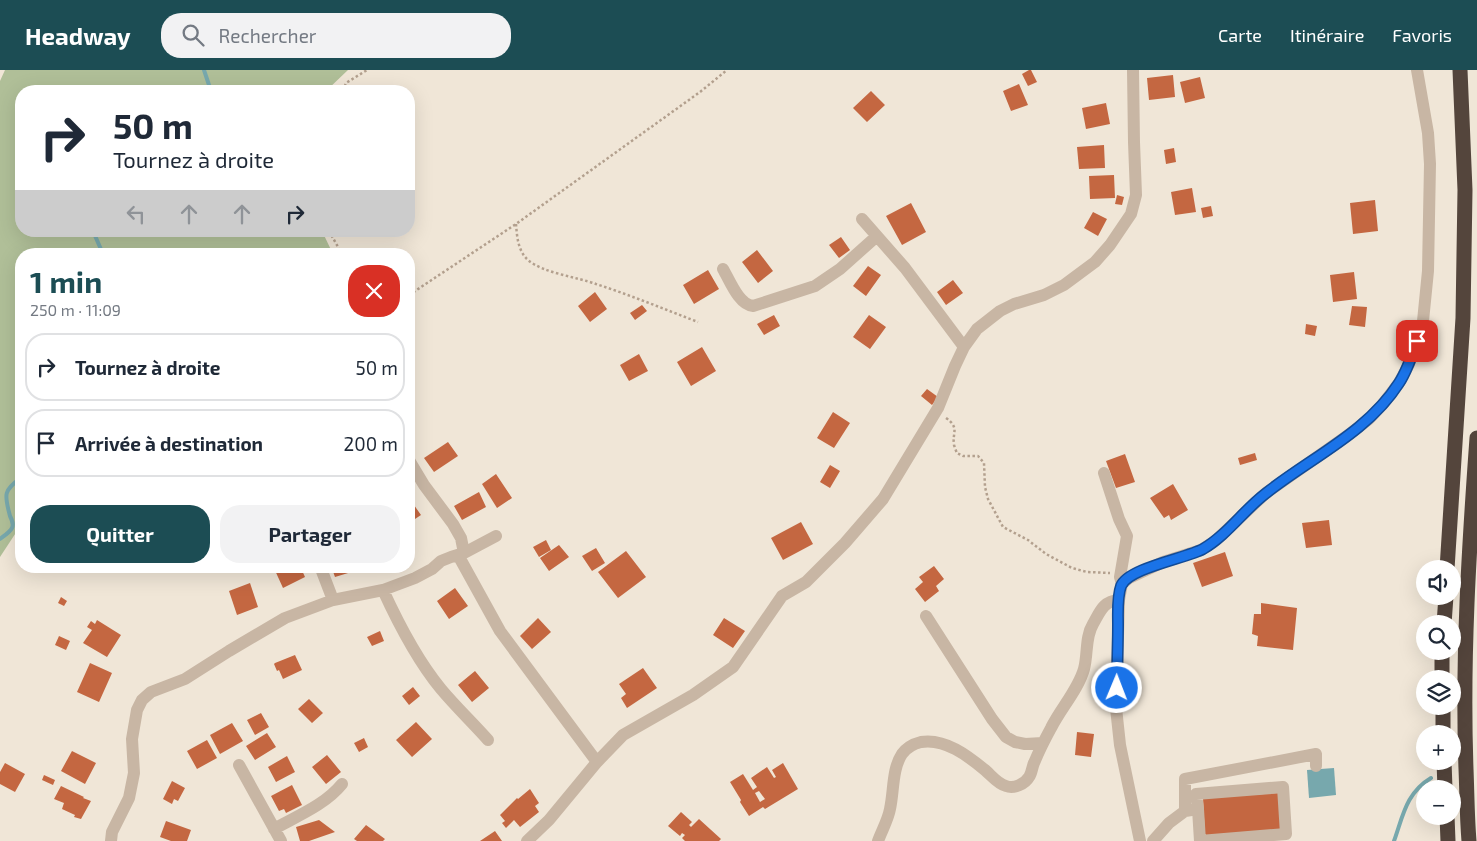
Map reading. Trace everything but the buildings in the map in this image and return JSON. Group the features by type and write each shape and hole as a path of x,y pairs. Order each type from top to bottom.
{"highway":[{"path":"1448,560 1463,318 1465,190 1460,70"},
{"path":"1469,841 1465,753 1465,655 1468,563 1477,438"},
{"path":"1465,753 1477,836"},
{"path":"1447,825 1448,841"}],"street":[{"path":"527,841 549,820 597,762 623,735 693,695 733,667 782,596 806,582 845,543 883,499 938,408 954,366 964,347 977,329 1000,311 1064,285 1095,262 1110,244 1131,214 1136,195 1133,70"},
{"path":"1121,581 1163,562 1201,550 1214,541 1266,493 1368,419 1383,404 1399,383 1409,364 1423,321 1428,272 1430,164 1428,133 1416,70"},
{"path":"862,219 905,268 964,347"},
{"path":"723,269 741,301 748,306 753,306 815,286 840,269 877,236"},
{"path":"415,470 461,538 461,554 500,631 597,762"},
{"path":"1104,473 1119,519 1127,536 1119,600 1116,708 1120,745 1140,841"},
{"path":"111,841 112,832 129,798 134,773 132,739 137,710 142,700 152,692 185,679 285,618 333,600 383,590 415,578 432,569 441,561 461,554 496,536"},
{"path":"323,573 333,600"},
{"path":"383,590 400,627 426,669 441,690 488,740"},
{"path":"878,841 890,810 897,766 901,755 914,744 936,742 949,746 966,755 998,782 1007,787 1017,786 1029,778 1043,743 1073,693 1084,669 1088,636 1092,626 1103,607 1111,600 1119,600"},
{"path":"926,616 992,719 1006,737 1024,744 1043,743"},
{"path":"1153,841 1169,823 1191,810 1196,794 1283,787 1286,834 1200,841 1191,810 1186,779 1316,754 1316,766"},
{"path":"239,765 282,841"},
{"path":"274,829 327,799 342,784"}],"path":[{"path":"345,85 367,70"},
{"path":"415,291 516,224 700,92 727,70"},
{"path":"516,224 517,239 522,253 529,261 549,271 595,283 698,322"},
{"path":"332,237 339,248"},
{"path":"931,420 945,416 951,422 956,432 954,444 957,453 963,456 978,456 984,463 988,500 1003,527 1028,540 1046,554 1072,568 1087,572 1108,572 1121,581"}],"green space":[{"path":"5,70 348,70 332,85 15,85 15,237 325,237 330,248 15,248 15,534 0,557 0,81"}],"water":[{"path":"1334,768 1336,795 1309,798 1307,770"}],"waterway":[{"path":"204,70 209,85"},
{"path":"96,237 100,248"},
{"path":"0,539 10,531 13,525 6,494 15,483"},
{"path":"1394,841 1406,806 1416,791 1431,778"}],"route":[{"path":"1117,688 1119,600 1122,584 1128,578 1163,562 1201,550 1224,533 1266,493 1310,463 1368,419 1383,404 1399,383 1409,364 1417,341"}]}
